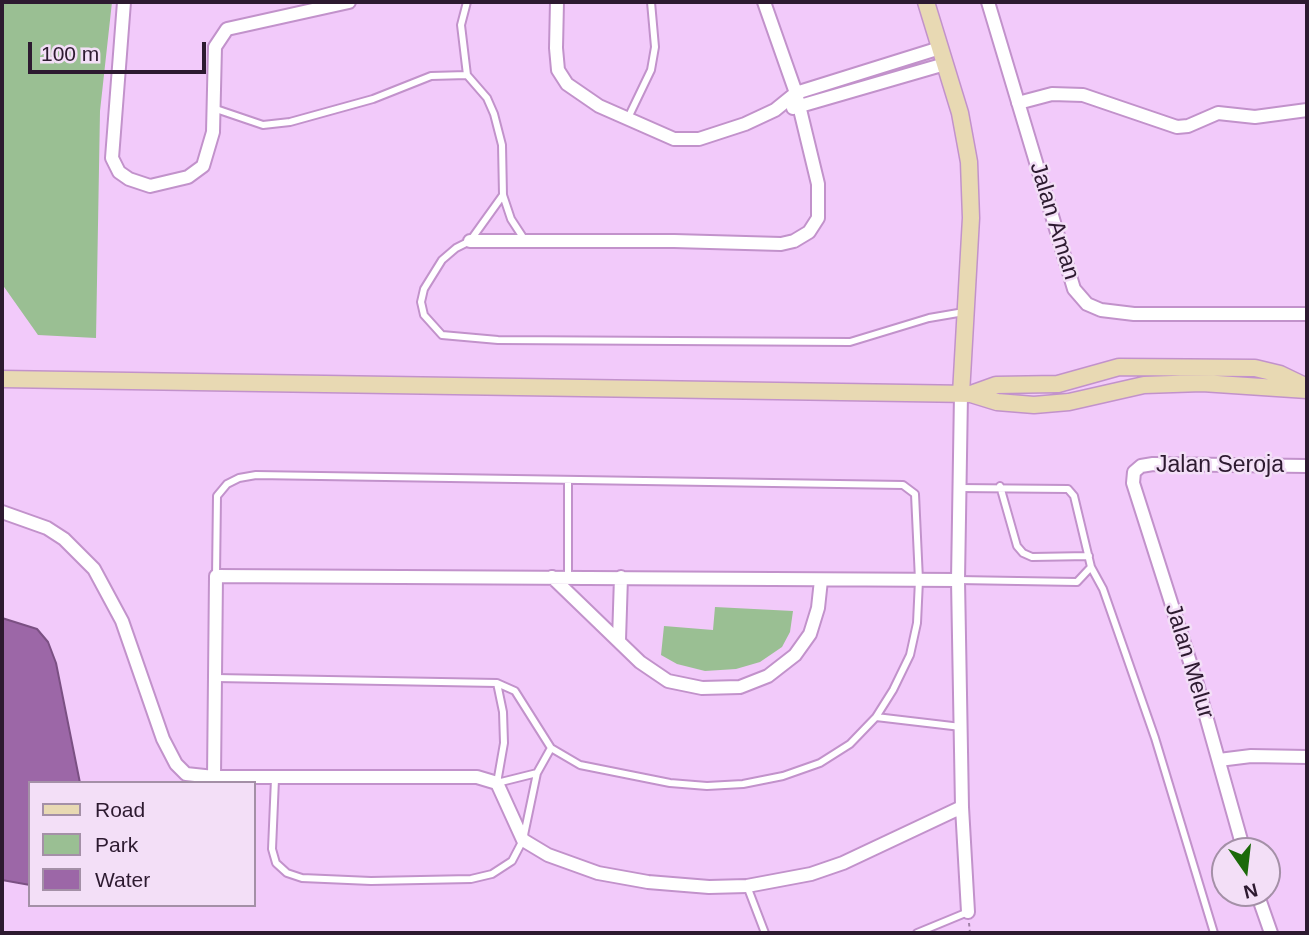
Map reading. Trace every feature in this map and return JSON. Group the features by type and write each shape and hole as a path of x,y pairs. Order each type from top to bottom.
{"street":[{"path":"124,2 112,158 119,172 129,179 150,186 188,177 203,166 213,132 215,47 227,29 305,7 349,2"},
{"path":"557,2 558,70 567,85 627,120 674,139 699,139 775,110 799,108 943,56"},
{"path":"470,241 698,241 780,244 794,241 809,232 818,218 820,197 796,93 764,2"},
{"path":"926,2 960,113 969,162 971,218 966,312 966,394 959,488 958,579 962,807 968,912"},
{"name":"Jalan Aman","path":"988,2 1074,289 1087,304 1101,310 1147,314 1307,314"},
{"path":"775,110 796,93 943,56"},
{"path":"1018,103 1052,94 1083,95 1177,127 1188,126 1217,113 1255,117 1307,110"},
{"path":"2,379 966,394 997,402 1049,404 1176,376 1201,375 1307,389"},
{"name":"Jalan Seroja","path":"1134,472 1141,466 1153,464 1307,466"},
{"name":"Jalan Melur","path":"1134,472 1133,483 1240,837"},
{"path":"2,512 47,528 64,539 94,569 121,621 163,739 176,764 186,774 275,779 477,778 497,783 523,840 548,855 598,873 648,882 747,886 811,874 843,863 962,807"},
{"path":"214,777 216,576 958,579"},
{"path":"552,577 640,662 667,681 702,688 740,687 768,676 795,655 810,634 818,608 821,580"},
{"path":"619,640 621,577"},
{"path":"1219,760 1251,756 1307,757"},
{"path":"1262,907 1271,933"}],"lane":[{"path":"467,2 461,25 467,75 487,98 494,114 502,145 503,194 511,219 526,242"},
{"path":"627,120 651,70 655,47 651,2"},
{"path":"213,108 263,125 290,122 373,99 432,76 467,75"},
{"path":"503,194 470,241 442,260 424,289 421,302 424,315 442,335 498,340 850,342 929,318 966,312"},
{"path":"216,576 217,496 227,484 239,478 256,475 903,485 915,494 919,580 917,623 909,655 876,717 850,744 820,763 743,785 707,786 637,777 580,765 551,748 515,691 497,683 216,678"},
{"path":"568,480 568,577"},
{"path":"959,488 1000,486 1068,489 1074,496 1091,567 1103,589 1155,738 1214,933"},
{"path":"1000,486 1017,546 1023,553 1031,557 1089,556"},
{"path":"958,579 1077,582 1091,567"},
{"path":"497,683 503,712 504,743 497,783 537,773"},
{"path":"876,717 961,727"},
{"path":"275,779 272,849 276,863 287,873 302,878 371,881 471,879 492,874 512,861 523,840 537,773 551,748"},
{"path":"747,886 765,933"},
{"path":"917,933 968,912"}],"green space":[{"path":"2,2 112,2 100,111 96,338 38,335 2,284"},
{"path":"715,607 793,611 790,632 782,647 760,662 736,669 705,671 677,664 661,655 664,626 713,630"}],"water":[{"path":"2,618 37,629 48,642 56,663 80,781 28,781 28,885 2,880"}]}
